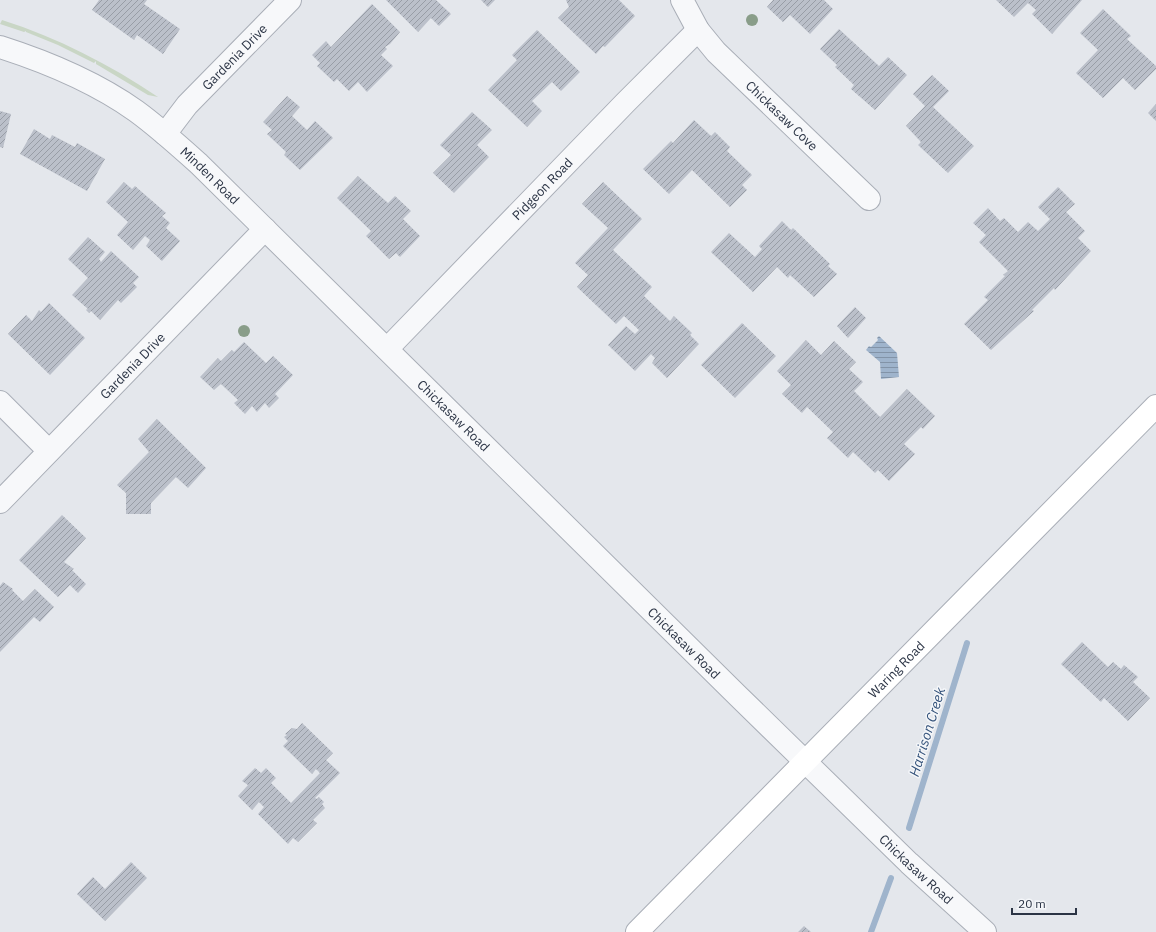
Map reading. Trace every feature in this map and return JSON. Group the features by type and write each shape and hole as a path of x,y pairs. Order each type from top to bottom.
{"main road":[{"name":"Waring Road","path":"637,932 1156,406"}],"street":[{"name":"Gardenia Drive","path":"165,134 187,105 290,0"},
{"path":"682,0 698,30"},
{"name":"Chickasaw Cove","path":"698,30 716,52 869,199"},
{"name":"Pidgeon Road","path":"387,349 625,103 698,30"},
{"name":"Minden Road","path":"0,47 43,62 94,86 136,110 165,134 265,229 387,349"},
{"name":"Gardenia Drive","path":"0,502 150,350 265,229"},
{"name":"Chickasaw Road","path":"387,349 805,762 910,863 985,932"},
{"path":"0,402 50,451"}],"green space":[{"path":"2,20 43,35 83,53 140,85 158,97 148,95 96,64 96,61 94,63 26,31 24,32 0,24"}],"water":[{"path":"879,336 897,353 899,377 881,379 880,362 866,350 878,340 877,338"}],"building":[{"path":"99,0 147,0 144,4 180,29 163,54 137,35 134,40 92,10"},
{"path":"386,0 436,0 451,14 439,26 431,18 418,32"},
{"path":"481,0 495,0 488,7"},
{"path":"566,0 619,0 635,16 605,47 603,46 596,54 558,18 569,7"},
{"path":"773,0 824,0 833,9 810,34 790,15 783,22 767,7"},
{"path":"996,0 1082,0 1052,34 1032,14 1036,10 1028,3 1014,17"},
{"path":"372,4 400,32 390,44 385,47 387,49 381,55 393,66 367,92 358,82 349,91 337,79 334,82 317,66 320,63 312,55 326,41 331,47"},
{"path":"1103,9 1131,36 1127,39 1156,66 1156,69 1135,90 1123,78 1103,98 1076,73 1098,50 1080,33"},
{"path":"839,29 879,66 888,57 907,75 875,110 851,89 854,85 835,67 837,65 820,49"},
{"path":"537,30 580,72 561,91 552,82 532,101 542,111 527,127 488,90 517,60 512,55"},
{"path":"932,75 949,91 933,107 974,146 948,173 918,145 921,142 906,126 925,106 913,94"},
{"path":"287,96 300,107 292,116 307,130 315,121 333,138 300,170 284,155 286,152 267,134 272,130 263,122"},
{"path":"1156,104 1156,121 1148,113"},
{"path":"0,111 11,114 3,148 0,147"},
{"path":"472,112 492,130 477,145 489,157 454,193 433,173 451,155 440,145"},
{"path":"694,120 711,136 715,132 730,147 727,151 752,175 742,185 747,190 730,207 692,170 669,194 643,169 671,141 673,143"},
{"path":"34,129 50,139 52,135 75,147 77,143 105,159 87,191 20,154"},
{"path":"358,176 388,203 395,196 411,211 403,219 420,236 400,257 396,253 389,259 366,236 371,231 337,198"},
{"path":"124,182 132,189 135,186 166,213 162,216 170,223 166,228 180,241 162,261 146,246 150,240 145,236 133,250 117,235 128,222 106,202"},
{"path":"603,182 642,219 613,250 652,287 644,296 670,321 674,316 692,333 690,335 699,344 667,378 652,363 655,358 651,354 635,371 608,345 626,326 635,334 639,330 624,316 616,324 577,287 588,275 575,263 608,228 582,204"},
{"path":"1058,187 1075,204 1066,212 1085,231 1078,238 1091,251 1055,290 1054,288 1032,310 1034,311 991,350 964,324 988,300 984,297 1008,271 979,242 986,235 973,223 988,208 1000,221 1004,218 1018,232 1028,222 1038,231 1050,219 1038,207"},
{"path":"782,221 791,230 793,228 830,264 828,266 837,274 814,297 790,275 788,278 777,267 753,292 711,252 729,233 755,257 762,249 759,246"},
{"path":"88,237 105,252 99,259 101,262 111,251 139,277 133,283 137,287 121,303 118,300 100,320 91,311 89,313 86,310 88,309 72,295 88,278 68,259"},
{"path":"49,303 85,338 50,375 8,334 26,315 32,321 39,310 41,312"},
{"path":"855,307 866,318 848,338 837,326"},
{"path":"742,323 776,356 735,398 701,365"},
{"path":"806,340 821,355 834,341 856,362 849,369 863,382 854,391 880,417 907,389 935,416 923,429 921,427 904,444 915,454 889,481 878,470 875,473 853,452 848,458 827,438 833,432 807,407 802,413 782,394 791,385 777,371"},
{"path":"244,342 266,363 273,356 293,375 275,394 279,398 269,408 265,403 257,412 252,406 245,414 234,403 238,400 221,384 214,390 200,377 218,358 221,361 232,350 234,352"},
{"path":"157,419 206,468 188,488 176,477 151,503 151,514 126,514 126,493 117,485 149,452 138,439"},
{"path":"62,515 86,538 64,562 74,569 72,570 86,584 78,593 70,585 58,597 19,560"},
{"path":"3,582 13,589 12,590 23,601 35,589 54,607 40,622 34,617 0,652 0,586"},
{"path":"1082,642 1108,667 1113,662 1121,669 1124,665 1138,677 1133,682 1150,698 1128,721 1104,698 1101,702 1061,664"},
{"path":"302,723 333,753 326,760 340,773 315,798 317,799 319,797 324,802 322,804 325,808 313,820 317,823 298,842 293,838 288,844 258,814 264,807 259,802 252,810 238,796 248,785 242,781 255,768 261,773 266,768 276,778 271,783 291,803 320,773 316,769 312,774 283,746 288,741 284,737 287,735 285,734 292,728 297,729"},
{"path":"131,862 147,878 105,921 77,894 93,877 105,889"},
{"path":"804,926 811,932 798,932"}],"waterway":[{"name":"Harrison Creek","path":"909,828 967,643"},
{"name":"Harrison Creek","path":"871,932 891,878"}]}
